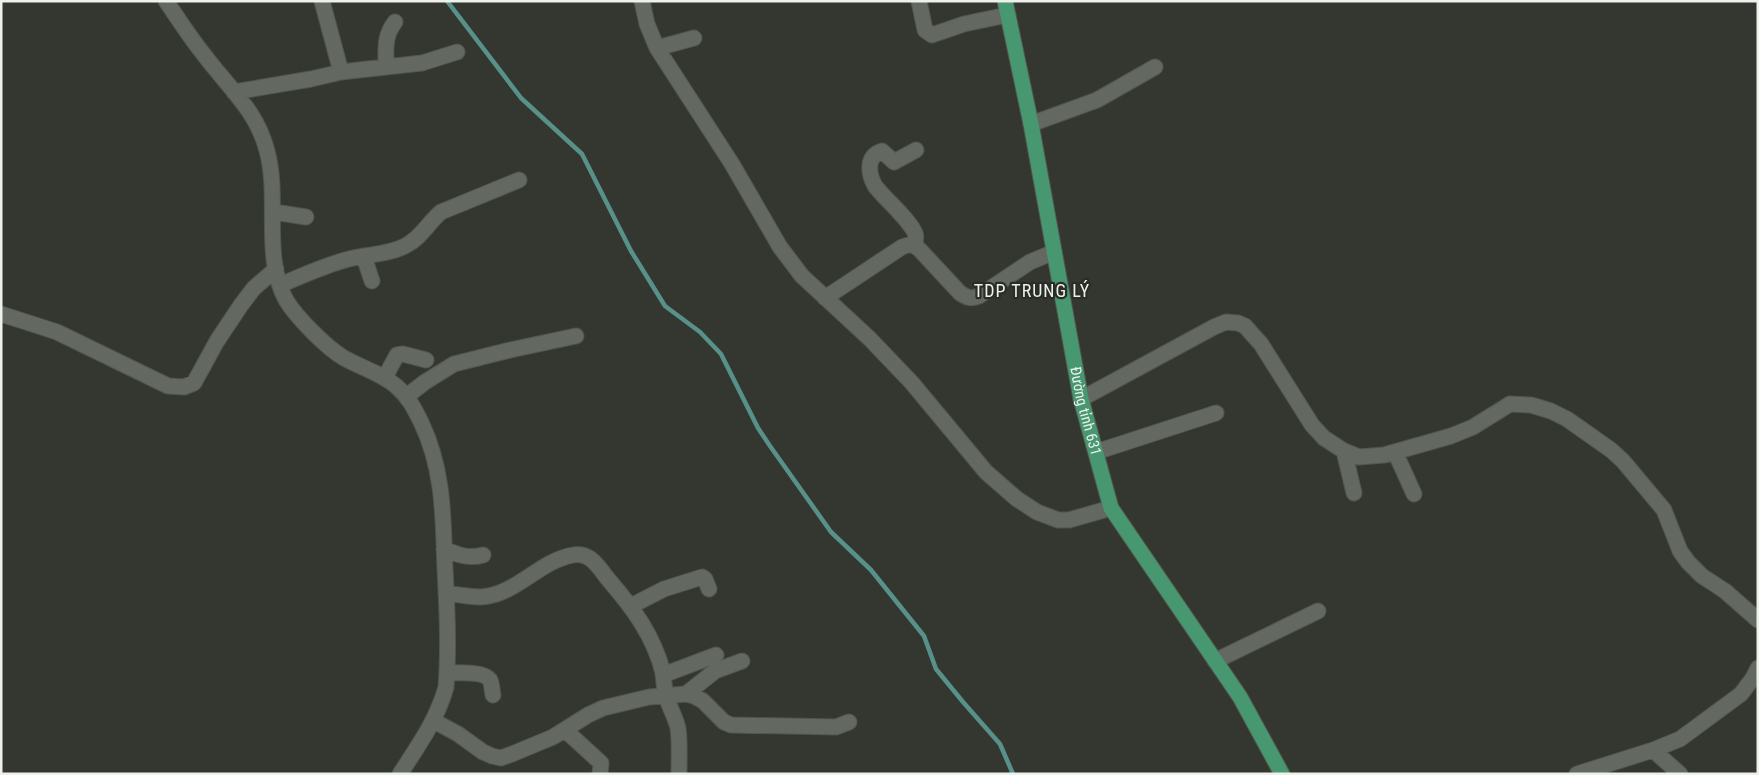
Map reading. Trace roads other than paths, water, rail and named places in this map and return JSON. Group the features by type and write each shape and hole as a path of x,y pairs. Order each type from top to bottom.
{"main road":[{"name":"Đường tỉnh 631","path":"1006,8 1031,124 1081,398 1111,508 1240,698 1282,774"}],"street":[{"path":"166,1 205,57 250,112 259,128 268,152 274,212 276,269 286,301 324,343 344,358 385,377 407,396 429,439 442,492 447,673 444,695 434,721 400,774"},
{"path":"322,1 342,72"},
{"path":"642,1 647,24 657,48 760,210 780,247 802,276 870,338 912,383 986,472 1017,498 1037,512 1058,520 1069,520 1111,508"},
{"path":"919,1 925,30 932,35 1006,8"},
{"path":"386,66 385,44 390,28 396,22"},
{"path":"657,48 694,38"},
{"path":"234,92 342,72 422,63 457,52"},
{"path":"1031,124 1097,100 1155,67"},
{"path":"914,245 916,240 915,234 875,186 872,180 870,161 873,156 882,151 894,162 916,150"},
{"path":"280,285 335,263 364,256 390,253 406,246 416,239 441,212 519,180"},
{"path":"274,212 306,217"},
{"path":"825,298 909,244 914,245 960,293 972,299 1030,262 1054,252"},
{"path":"364,256 372,281"},
{"path":"1,314 57,332 168,386 184,387 194,382 206,364 217,341 254,288 276,269"},
{"path":"1081,398 1226,322 1238,322 1245,326 1261,344 1312,425 1324,438 1344,451 1359,456 1384,455 1451,436 1473,427 1510,404 1531,405 1551,411 1593,436 1623,461 1664,510 1680,551 1688,562 1702,576 1725,591 1758,620"},
{"path":"407,396 454,364 576,336"},
{"path":"385,377 397,355 402,354 426,360"},
{"path":"1096,452 1216,412"},
{"path":"1344,451 1354,493"},
{"path":"1395,452 1414,494"},
{"path":"444,549 466,557 483,555"},
{"path":"446,594 482,597 514,586 556,561 573,555 583,554 592,560 631,606 648,633 658,655 666,696 678,730 679,774"},
{"path":"631,606 664,589 702,577 705,579 709,589"},
{"path":"1215,661 1318,611"},
{"path":"663,675 716,655"},
{"path":"686,694 715,671 742,661"},
{"path":"1577,774 1670,744 1692,731 1741,694 1758,668"},
{"path":"447,673 481,674 491,681 493,695"},
{"path":"434,721 458,734 483,752 500,758 539,743 603,708 649,697 686,694 694,696 703,701 724,722 731,725 836,727 849,722"},
{"path":"565,730 601,763 600,774"},
{"path":"1653,750 1680,774"}],"waterway":[{"path":"447,1 521,98 582,154 631,251 665,306 700,332 721,354 758,428 770,446 831,532 871,570 924,636 936,669 1000,744 1013,774"}],"district":[{"name":"TDP TRUNG LÝ","path":"1032,291"}]}
